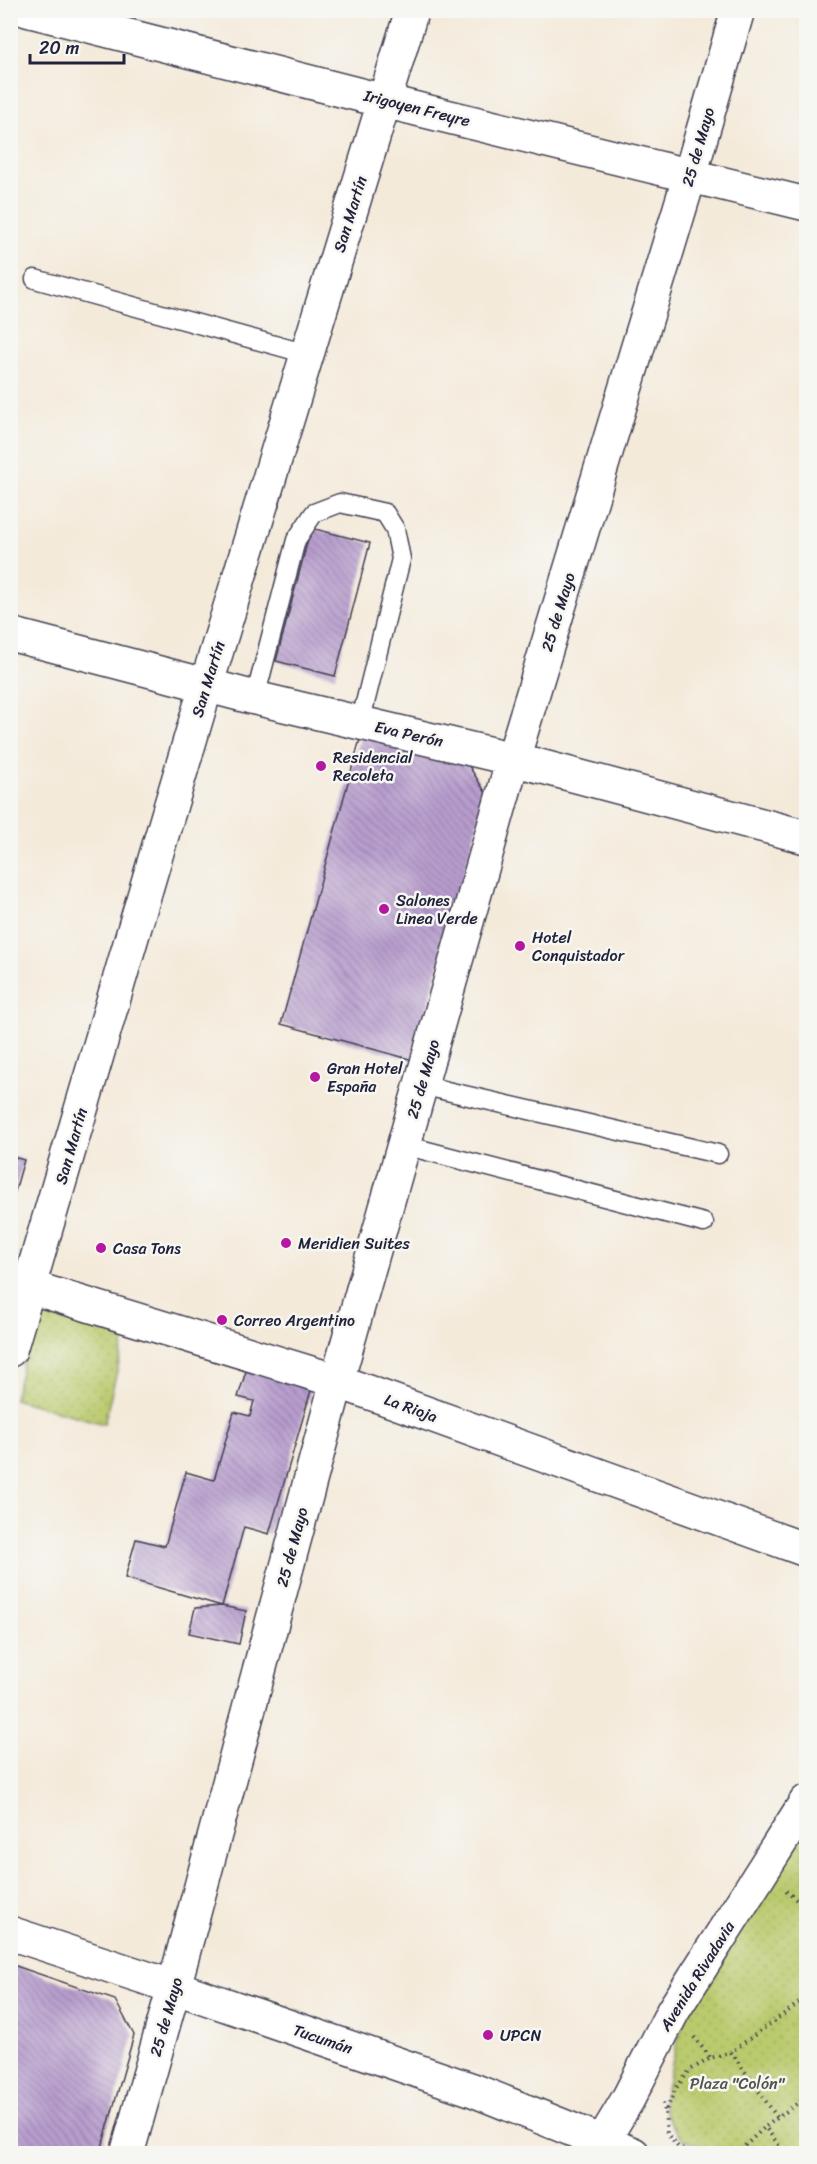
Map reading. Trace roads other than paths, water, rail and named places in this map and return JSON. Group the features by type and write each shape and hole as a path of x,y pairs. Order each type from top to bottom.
{"street":[{"name":"Irigoyen Freyre","path":"27,10 384,101 807,204"},
{"name":"San Martín","path":"10,1350 20,1284 206,686 412,10"},
{"name":"25 de Mayo","path":"127,2154 337,1381 513,759 738,10"},
{"name":"Eva Perón","path":"10,634 206,686 513,759 807,837"},
{"name":"La Rioja","path":"20,1284 337,1381 807,1550"},
{"name":"Avenida Rivadavia","path":"599,2148 628,2099 673,2012 807,1802"},
{"name":"Tucumán","path":"10,1933 473,2090 599,2148 633,2154"}],"lane":[{"path":"35,279 307,354"},
{"path":"255,698 296,540 314,513 340,503 385,513 395,529 401,559 360,723"},
{"path":"421,1084 718,1154"},
{"path":"404,1145 704,1223"}],"place":[{"name":"Residencial Recoleta","path":"321,766"},
{"name":"Salones Linea Verde","path":"384,909"},
{"name":"Hotel Conquistador","path":"520,946"},
{"name":"Gran Hotel España","path":"315,1077"},
{"name":"Meridien Suites","path":"286,1243"},
{"name":"Casa Tons","path":"101,1248"},
{"name":"Correo Argentino","path":"222,1320"},
{"name":"UPCN","path":"488,2035"}],"park label":[{"name":"Plaza \"Colón\"","path":"737,2083"}]}
